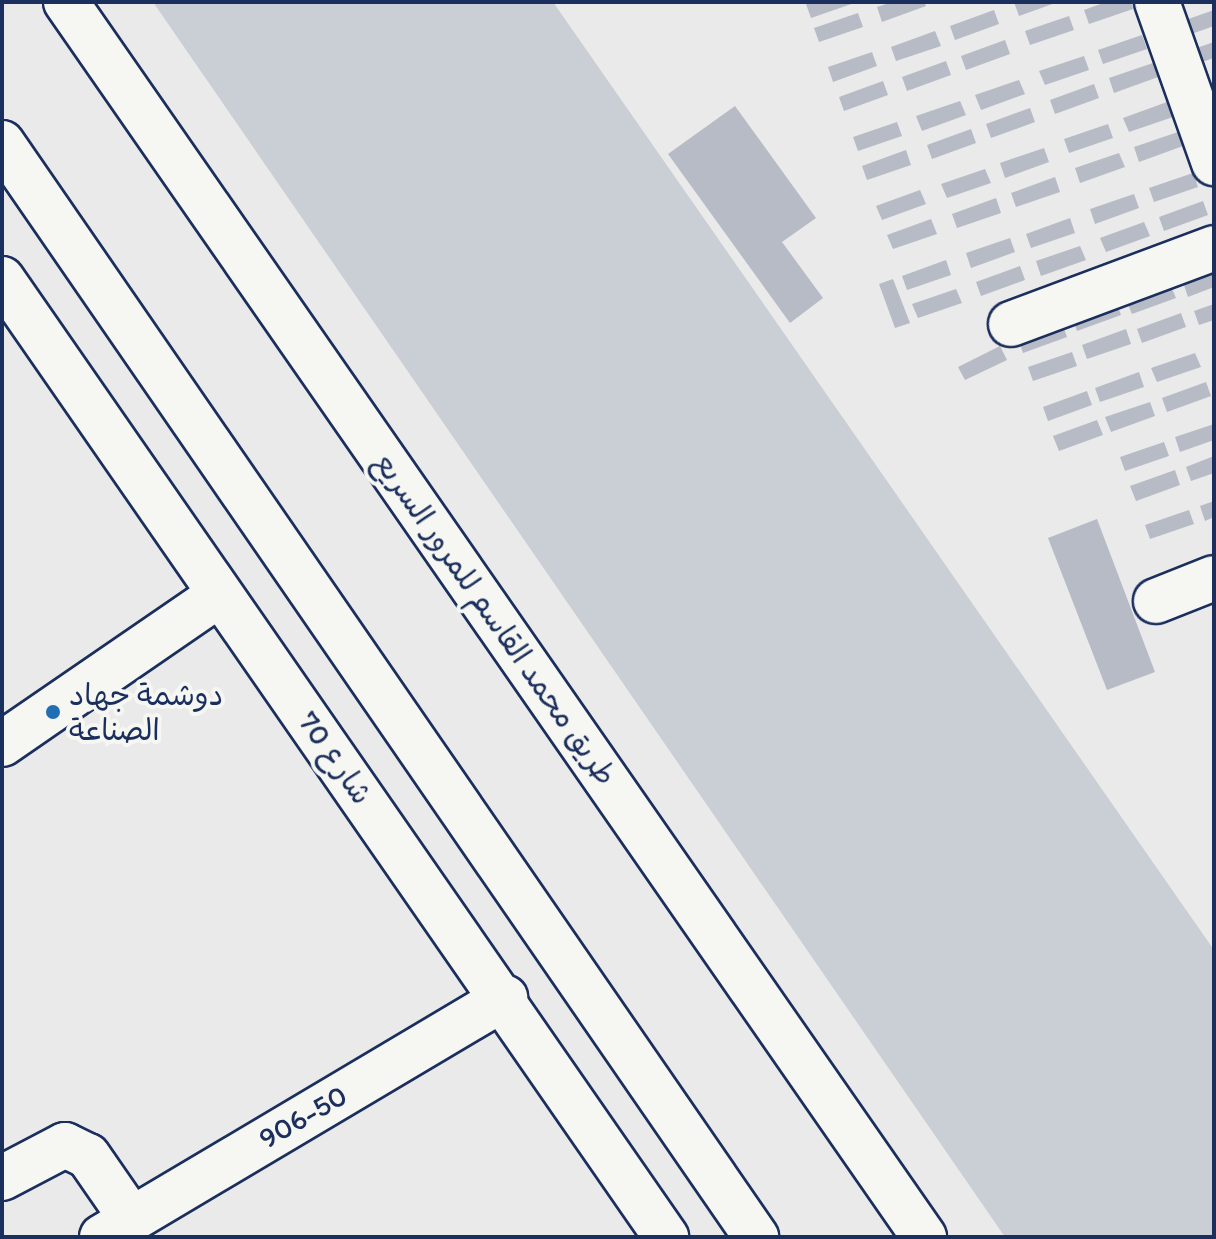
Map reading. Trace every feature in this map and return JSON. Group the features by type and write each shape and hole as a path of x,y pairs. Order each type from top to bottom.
{"main road":[{"name":"طريق محمد القاسم للمرور السريع","path":"66,2 924,1237"},
{"path":"1157,2 1214,163"},
{"path":"2,143 756,1237"},
{"path":"1011,324 1214,248"},
{"name":"شارع 70","path":"2,279 219,595 505,998 666,1237"},
{"path":"1156,601 1214,578"},
{"path":"2,744 219,595"},
{"name":"906-50","path":"117,1228 505,998"},
{"path":"2,1178 65,1145 88,1156 117,1228"}],"shaded area":[{"path":"153,2 553,2 1214,950 1214,1237 1005,1237"}],"building":[{"path":"857,2 811,18 806,4"},
{"path":"892,2 924,2 926,6 882,22 877,7"},
{"path":"1014,2 1058,2 1019,16"},
{"path":"1106,2 1131,2 1133,9 1089,24 1084,10"},
{"path":"994,10 999,24 955,40 950,26"},
{"path":"1214,10 1214,26 1180,38 1174,24"},
{"path":"858,13 863,27 819,42 814,28"},
{"path":"1069,16 1074,30 1030,45 1025,31"},
{"path":"935,31 941,46 896,61 891,47"},
{"path":"1142,35 1147,49 1103,64 1098,50"},
{"path":"1005,40 1010,54 966,70 961,56"},
{"path":"1214,42 1214,58 1190,66 1185,52"},
{"path":"872,52 877,66 833,82 828,67"},
{"path":"1084,56 1089,70 1045,85 1039,71"},
{"path":"946,61 951,75 907,91 902,77"},
{"path":"1153,63 1158,77 1114,93 1109,78"},
{"path":"1019,80 1025,94 981,110 975,95"},
{"path":"883,81 888,95 844,111 839,97"},
{"path":"1094,84 1099,98 1055,114 1050,100"},
{"path":"960,101 966,115 922,131 916,116"},
{"path":"1167,102 1173,117 1129,132 1123,118"},
{"path":"735,106 816,218 782,242 823,298 790,323 668,154"},
{"path":"1030,108 1035,122 991,138 986,124"},
{"path":"897,122 902,136 858,151 853,137"},
{"path":"1108,124 1113,138 1069,153 1064,139"},
{"path":"971,129 976,143 932,159 927,145"},
{"path":"1178,132 1183,146 1139,162 1134,147"},
{"path":"1044,148 1049,162 1005,178 1000,163"},
{"path":"906,150 911,165 867,180 862,166"},
{"path":"1119,153 1125,167 1080,183 1075,168"},
{"path":"985,169 991,183 947,198 941,184"},
{"path":"1193,173 1198,187 1154,202 1149,188"},
{"path":"1055,177 1060,192 1016,207 1011,193"},
{"path":"920,190 926,204 882,220 876,206"},
{"path":"1134,194 1139,208 1095,224 1090,209"},
{"path":"996,198 1001,213 957,228 952,214"},
{"path":"1203,201 1208,215 1164,231 1159,217"},
{"path":"1070,218 1075,233 1031,248 1026,234"},
{"path":"931,219 937,234 893,249 887,235"},
{"path":"1144,222 1150,236 1106,252 1100,238"},
{"path":"1010,238 1015,252 971,268 966,253"},
{"path":"1080,246 1086,260 1041,276 1036,261"},
{"path":"946,260 951,275 907,290 902,276"},
{"path":"1020,266 1025,280 981,296 976,282"},
{"path":"1214,271 1214,287 1188,297 1183,282"},
{"path":"893,279 910,323 895,328 879,284"},
{"path":"1170,284 1176,298 1132,314 1126,300"},
{"path":"956,289 962,303 918,318 912,304"},
{"path":"1116,301 1121,315 1077,331 1072,316"},
{"path":"1214,304 1214,320 1199,325 1194,311"},
{"path":"1181,313 1186,327 1142,343 1137,329"},
{"path":"1062,323 1067,337 1023,353 1018,338"},
{"path":"1126,329 1131,344 1087,359 1082,345"},
{"path":"1000,346 1007,360 965,380 958,367"},
{"path":"1072,352 1077,366 1033,381 1028,367"},
{"path":"1195,353 1201,367 1157,382 1151,368"},
{"path":"1139,372 1144,387 1100,402 1095,388"},
{"path":"1206,382 1211,396 1167,412 1162,398"},
{"path":"1087,391 1092,405 1048,421 1043,407"},
{"path":"1150,402 1155,416 1111,432 1105,417"},
{"path":"1097,420 1103,435 1059,451 1053,436"},
{"path":"1214,424 1214,440 1180,452 1175,437"},
{"path":"1164,442 1169,456 1125,471 1120,457"},
{"path":"1214,456 1214,473 1191,481 1186,467"},
{"path":"1175,470 1180,485 1136,501 1130,486"},
{"path":"1214,501 1214,517 1205,521 1200,506"},
{"path":"1189,510 1194,524 1150,539 1145,525"},
{"path":"1097,519 1155,672 1107,690 1048,538"}],"place":[{"name":"دوشمة جهاد الصناعة","path":"53,712"}]}
